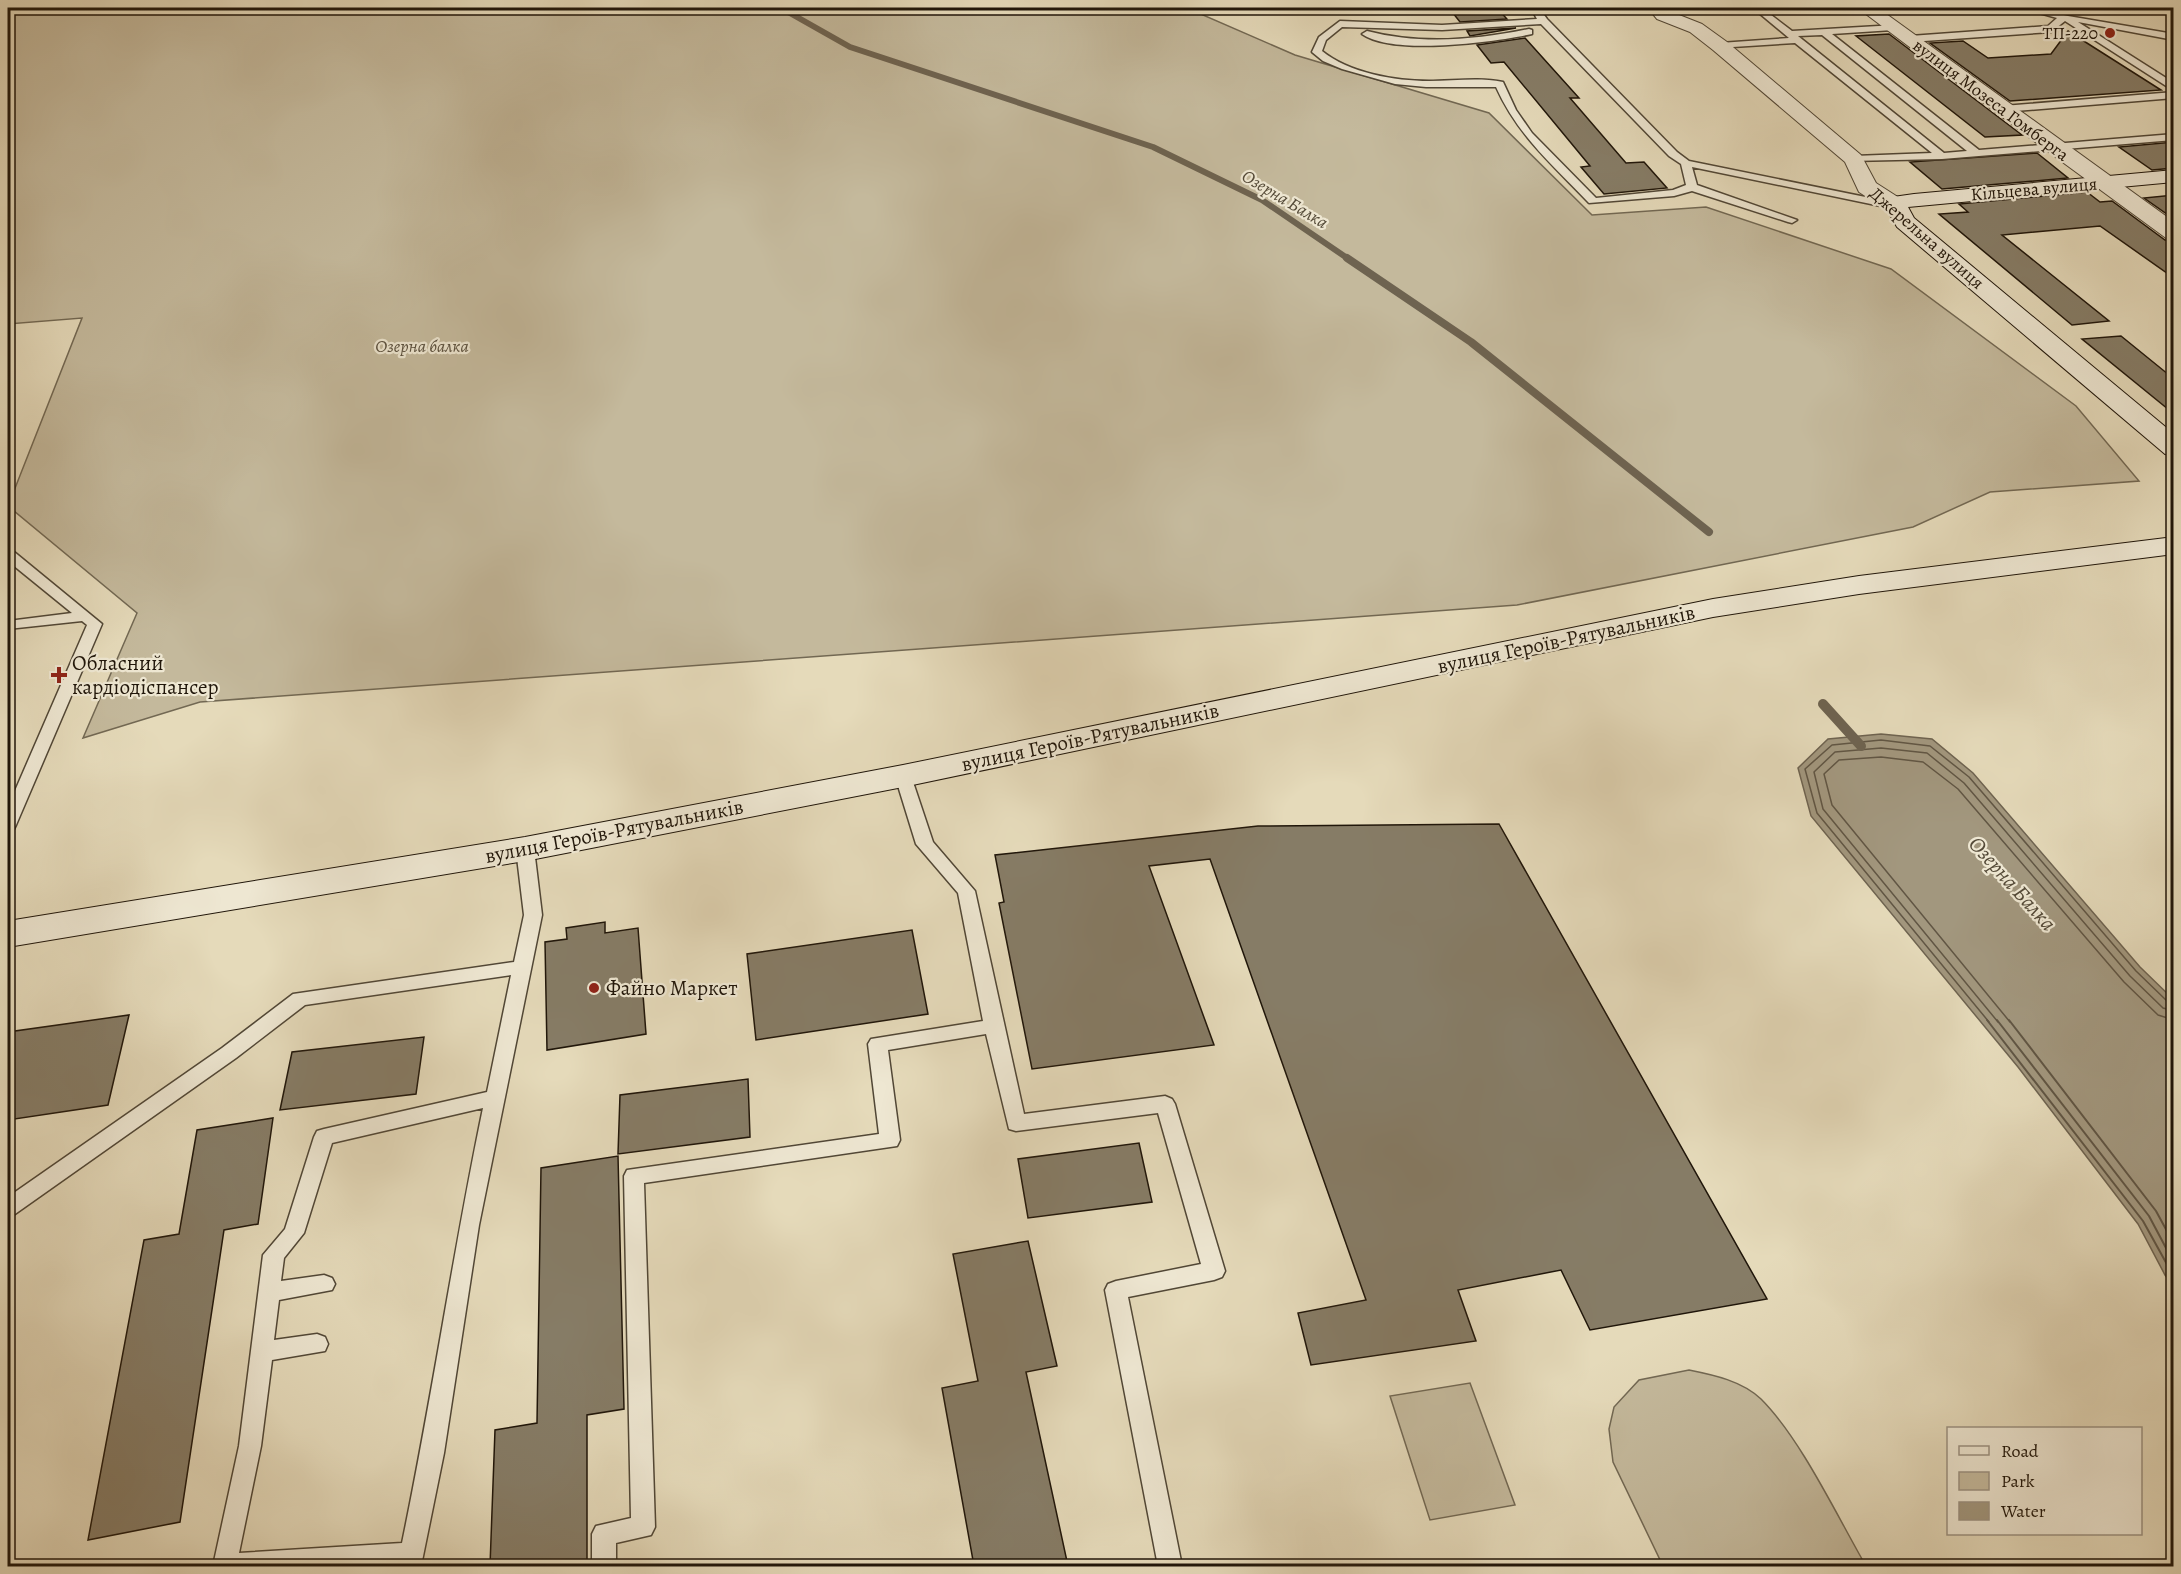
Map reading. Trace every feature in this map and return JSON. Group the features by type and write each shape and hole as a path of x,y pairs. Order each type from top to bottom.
{"main road":[{"name":"Джерельна вулиця","path":"1657,8 1663,15 1696,28 1720,46 1854,159 1867,187 1896,206 1905,222 2174,448"},
{"name":"вулиця Мозеса Гомберга","path":"1868,8 2053,147 2174,233"},
{"name":"Кільцева вулиця","path":"1896,206 1901,202 1914,200 2174,176"},
{"name":"вулиця Героїв-Рятувальників","path":"8,934 525,849 903,776 1713,608 1859,585 2174,545"}],"lane":[{"path":"1535,8 1547,24 1673,154 1686,163 1896,206"},
{"path":"1757,8 1942,156"},
{"path":"2025,8 2174,37"},
{"path":"1720,46 1823,31 1901,33 2051,28 2064,17"},
{"path":"2064,17 2174,88"},
{"path":"1547,24 1455,28 1386,28 1340,24 1322,39 1317,52 1328,61 1399,82 1427,84 1480,81 1500,84 1511,110 1551,161 1563,168 1593,201 1674,193 1692,187 1792,220"},
{"path":"1823,31 1976,153"},
{"path":"2003,110 2174,95"},
{"path":"1854,159 1942,156 2174,137"},
{"path":"1686,163 1692,187"},
{"path":"8,554 95,624 8,825"},
{"path":"8,625 85,616"},
{"path":"903,776 925,844 966,891 1016,1123 1165,1104 1214,1271 1116,1290 1170,1566"},
{"path":"497,1097 324,1137 294,1233 274,1255 250,1446 224,1564 410,1560 432,1453 469,1225 497,1097 524,967 533,915 525,849"},
{"path":"8,1208 229,1053 300,999 524,967"},
{"path":"604,1566 604,1534 643,1527 634,1176 890,1140 878,1044 994,1026"},
{"path":"269,1292 324,1284"},
{"path":"261,1352 317,1344"}],"green space":[{"name":"Озерна балка","path":"8,8 1187,8 1295,55 1489,113 1592,215 1706,207 1891,269 2076,406 2139,481 1990,492 1913,527 1517,605 200,702 83,738 137,613 8,506 82,318 8,324"},
{"path":"1689,1370 1736,1383 1761,1399 1804,1456 1866,1566 1663,1566 1613,1462 1609,1429 1614,1407 1639,1380"},
{"path":"1470,1383 1515,1505 1430,1520 1390,1396"}],"water":[{"path":"1881,734 1932,739 1973,773 2140,967 2173,999 2173,1286 2138,1224 2018,1067 1811,816 1798,768 1828,739"}],"building":[{"path":"1449,8 1497,8 1507,19 1460,22"},
{"path":"1516,28 1470,36 1467,31"},
{"path":"2068,31 2161,90 2010,101 1930,43 1963,41 1988,58 2051,54"},
{"path":"1889,34 2022,135 1985,137 1856,36"},
{"path":"1525,38 1579,98 1570,98 1626,163 1644,162 1667,188 1604,194 1581,167 1590,166 1504,62 1491,63 1477,45"},
{"path":"2174,142 2174,168 2152,170 2119,147"},
{"path":"2037,153 2068,178 1942,189 1910,162"},
{"path":"2087,192 2100,202 2112,201 2165,240 2174,242 2174,278 2100,226 2002,235 2109,321 2072,325 1939,214 1968,212 1959,204"},
{"path":"2174,195 2174,219 2144,198"},
{"path":"2121,336 2174,379 2174,414 2082,339"},
{"path":"1499,824 1767,1299 1590,1330 1561,1270 1458,1290 1476,1341 1311,1365 1298,1313 1366,1300 1210,859 1149,866 1214,1045 1032,1069 999,903 1004,902 995,855 1258,826"},
{"name":"Файно Маркет","path":"605,922 605,933 638,928 646,1034 547,1050 545,942 567,939 566,928"},
{"path":"912,930 928,1014 756,1040 747,954"},
{"path":"129,1015 108,1105 8,1120 8,1032"},
{"path":"424,1037 416,1094 280,1110 292,1052"},
{"path":"748,1079 750,1137 618,1154 620,1095"},
{"path":"273,1118 258,1224 224,1230 180,1522 88,1540 144,1240 179,1234 197,1130"},
{"path":"1139,1143 1152,1202 1028,1218 1018,1159"},
{"path":"618,1156 624,1409 587,1415 587,1566 490,1566 495,1430 537,1423 541,1168"},
{"path":"1028,1241 1057,1366 1026,1372 1068,1566 974,1566 942,1388 978,1381 953,1254"}],"waterway":[{"name":"Озерна Балка","path":"781,8 850,47 1153,147 1262,200 1350,260"},
{"name":"Озерна Балка","path":"1347,258 1471,342 1709,532"},
{"name":"Озерна Балка","path":"1823,704 1861,746"}],"place":[{"name":"ТП-220","path":"2110,33"},
{"name":"Обласний кардіодіспансер","path":"59,675"},
{"name":"Файно Маркет","path":"594,988"}]}
